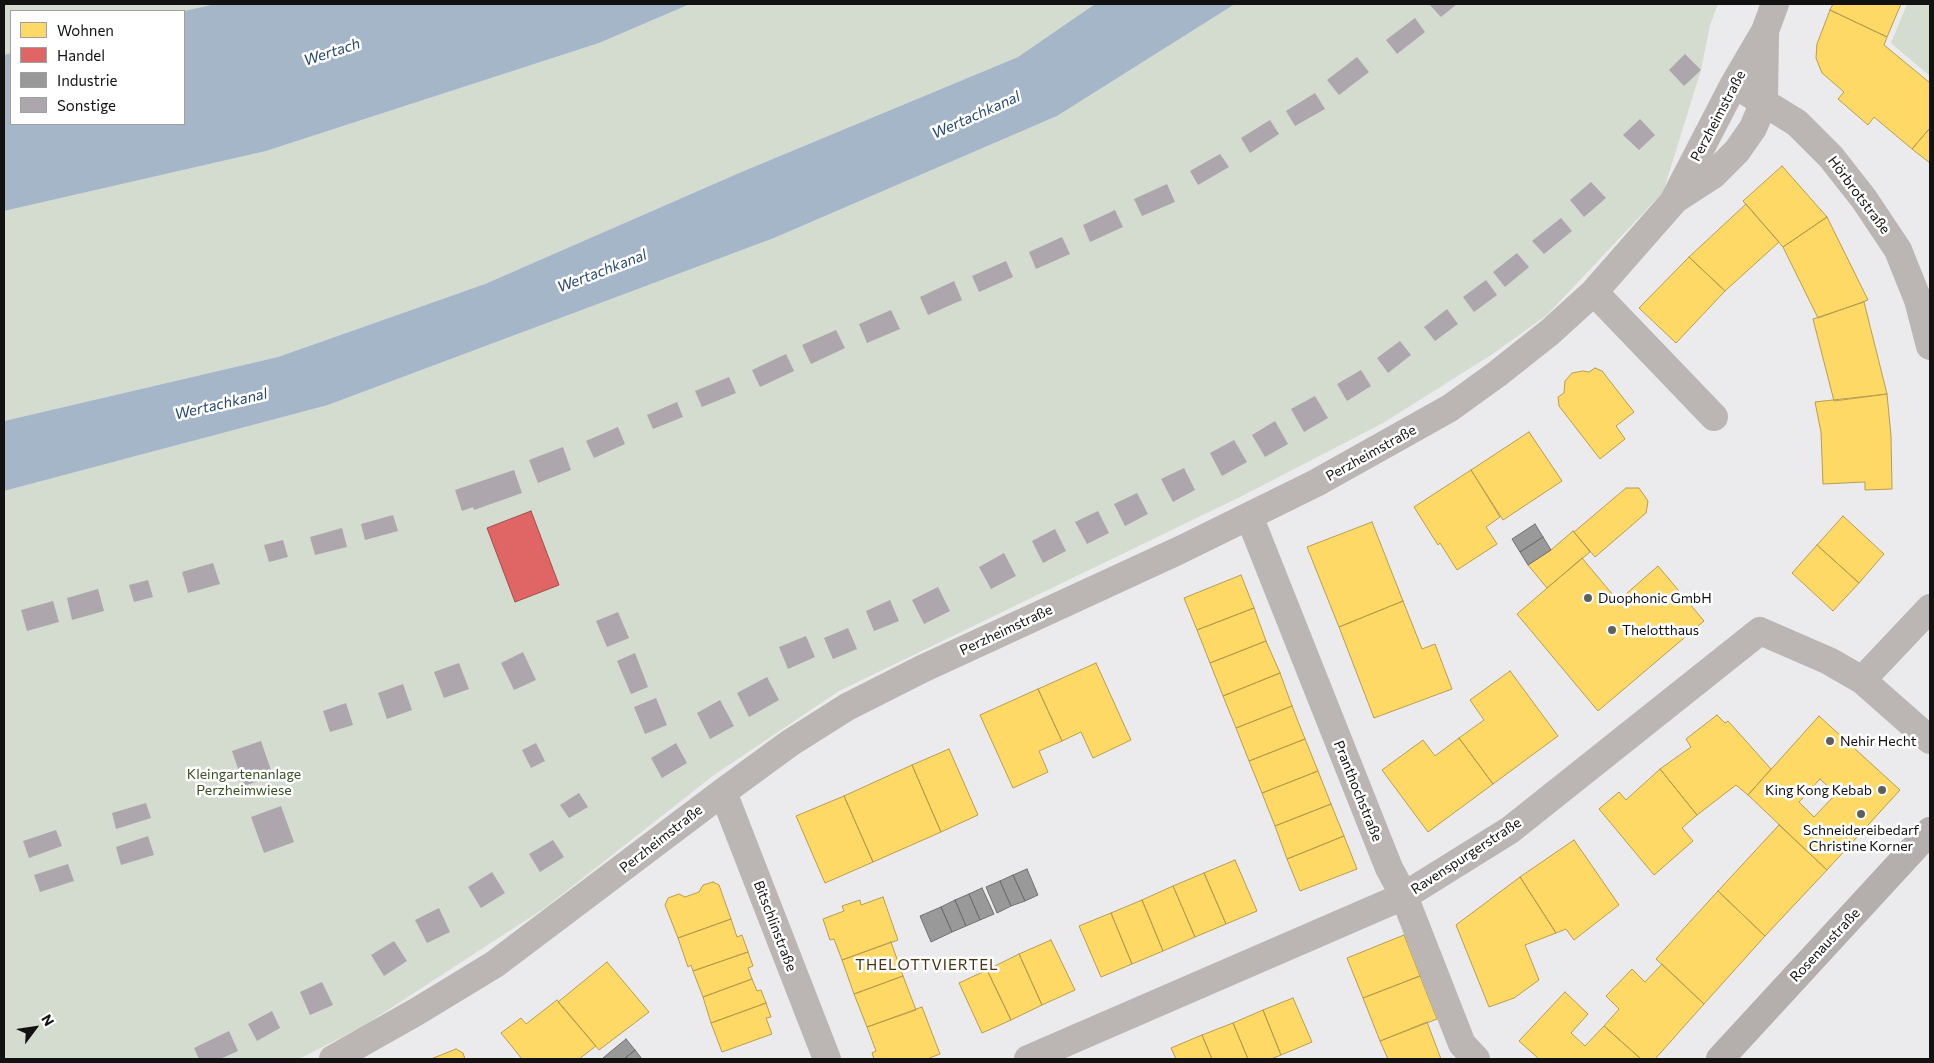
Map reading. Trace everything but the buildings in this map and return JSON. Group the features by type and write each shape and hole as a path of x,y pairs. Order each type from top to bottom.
{"main road":[{"name":"Rosenaustraße","path":"1720,1059 1930,831"}],"street":[{"name":"Perzheimstraße","path":"333,1059 365,1051 495,964 723,792 790,744 847,707 922,669 1316,483 1450,408 1497,374 1550,332 1594,292 1673,202 1734,84 1765,31 1775,4"},
{"name":"Perzheimstraße","path":"1673,202 1712,175 1737,152 1753,128 1764,102 1765,31"},
{"name":"Hörbrotstraße","path":"1734,84 1797,122 1831,157 1864,199 1898,250 1924,298 1930,346"},
{"path":"1594,292 1714,417"},
{"name":"Pranthochstraße","path":"1249,516 1389,868 1404,896 1466,1056"},
{"path":"1862,680 1930,608"},
{"name":"Ravenspurgerstraße","path":"1028,1059 1404,896 1510,830 1760,631 1829,661 1862,680 1930,740"},
{"name":"Bitschlinstraße","path":"723,792 827,1059"}],"green space":[{"path":"4,4 215,4 185,11 10,10 10,53 4,55"},
{"path":"690,4 1095,4 1018,57 739,173 485,284 278,357 4,421 4,211 266,151 599,43"},
{"name":"Kleingartenanlage Perzheimwiese","path":"1235,4 1718,4 1710,25 1701,70 1663,192 1547,315 1491,355 1383,423 1242,496 839,691 714,775 546,907 365,1025 299,1059 4,1059 4,491 328,405 774,238 1057,116"},
{"path":"1907,4 1930,4 1930,76 1891,43"}],"water":[{"name":"Wertach","path":"215,4 690,4 599,43 266,151 4,211 4,55 10,53 10,125 185,125 185,11"},
{"name":"Wertachkanal","path":"1095,4 1235,4 1057,116 774,238 328,405 4,491 4,421 278,357 485,284 739,173 1018,57"}],"place":[{"name":"Duophonic GmbH","path":"1588,598"},
{"name":"Thelotthaus","path":"1612,630"},
{"name":"Nehir Hecht","path":"1830,741"},
{"name":"King Kong Kebab","path":"1882,790"},
{"name":"Schneidereibedarf Christine Korner","path":"1861,814"}],"district":[{"name":"THELOTTVIERTEL","path":"927,965"}]}
